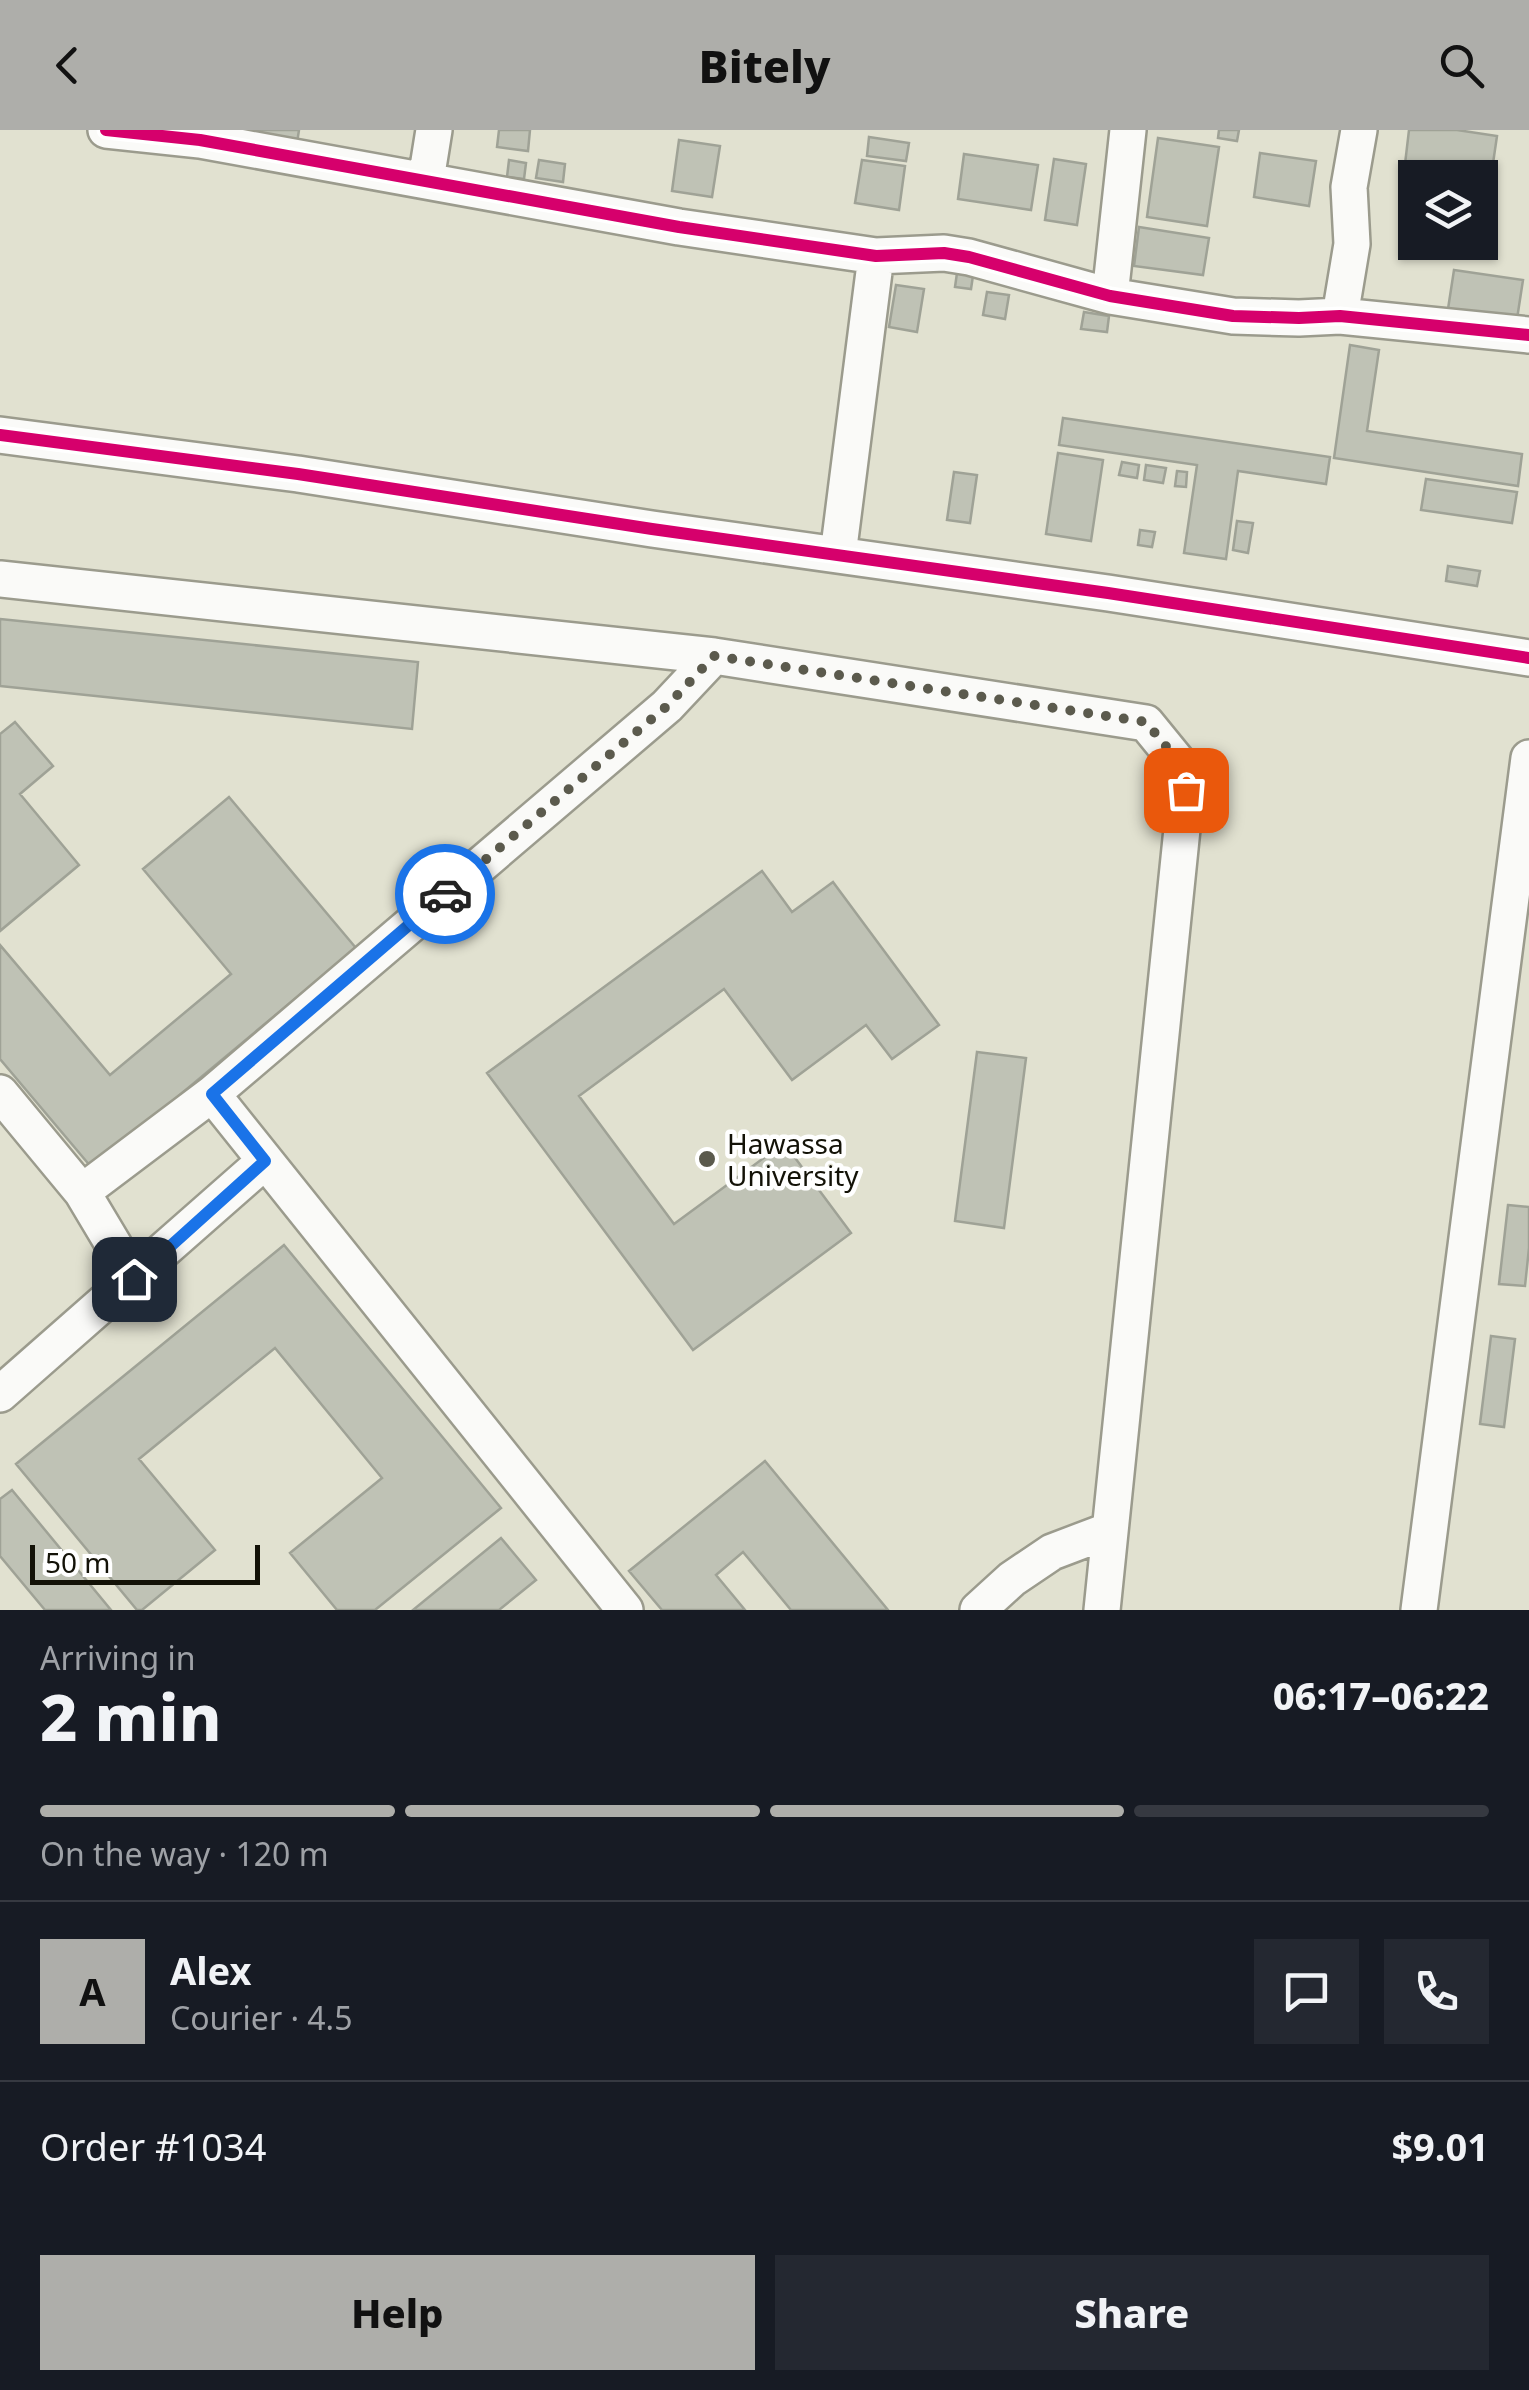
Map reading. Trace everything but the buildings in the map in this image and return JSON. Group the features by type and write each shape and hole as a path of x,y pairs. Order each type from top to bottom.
{"street":[{"path":"106,130 200,135 679,227 876,256 970,257 1110,296 1233,316 1340,316 1529,336"},
{"path":"426,180 434,130"},
{"path":"1110,296 1128,130"},
{"path":"1340,316 1352,244 1349,188 1359,130"},
{"path":"838,555 876,256"},
{"path":"0,435 298,474 1529,658"},
{"path":"0,579 714,656 1146,722 1177,760 1186,790 1102,1610"},
{"path":"82,1192 212,1094 667,706 714,656"},
{"path":"1419,1610 1529,758"},
{"path":"0,1093 82,1192 134,1279"},
{"path":"212,1094 626,1610"},
{"path":"0,1394 265,1161"},
{"path":"978,1610 1012,1578 1052,1552 1110,1530"}],"cycle path":[{"path":"106,130 200,140 679,227 876,256 944,253 969,257 1110,296 1233,316 1340,316 1529,335"},
{"path":"0,435 298,474 1529,658"}],"way so far":[{"path":"445,894 667,706 714,656 1146,722 1177,760 1186,790"}],"place":[{"name":"Hawassa University","path":"707,1159"}],"route":[{"path":"134,1279 265,1161 212,1094 445,894"}]}
